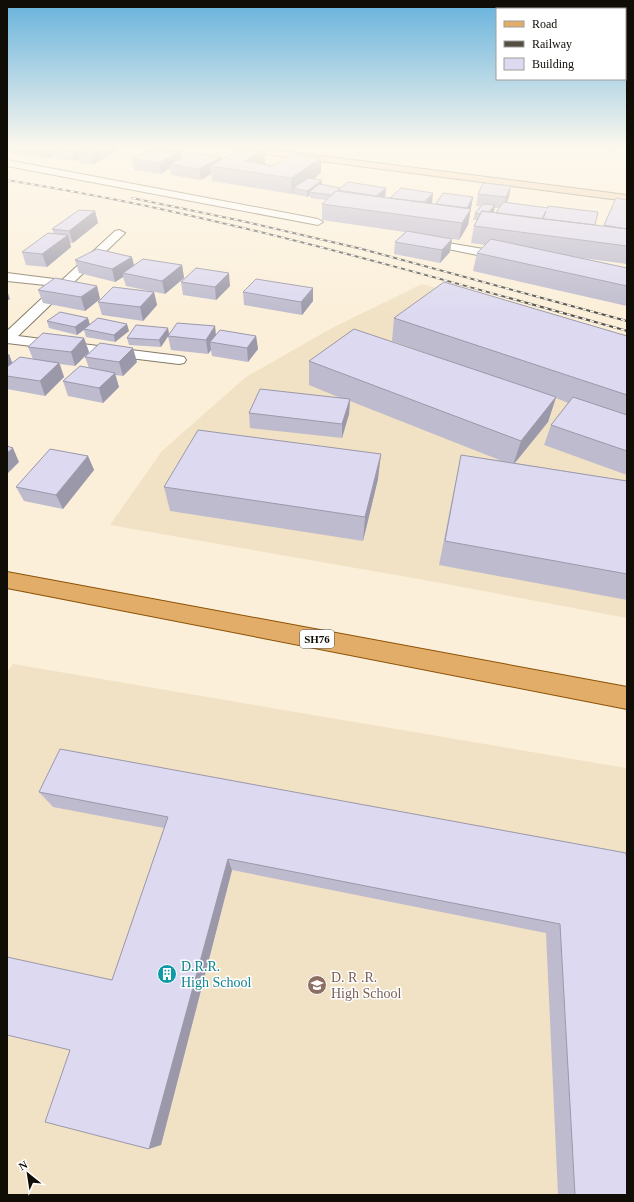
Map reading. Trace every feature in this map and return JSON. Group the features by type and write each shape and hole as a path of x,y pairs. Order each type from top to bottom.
{"main road":[{"name":"SH76","path":"7,580 627,698"}],"street":[{"path":"218,203 318,222"},
{"path":"7,339 67,284 119,233"},
{"path":"442,245 519,259"},
{"path":"7,277 67,284"},
{"path":"7,339 179,360"}],"shaded area":[{"path":"422,284 627,341 627,618 430,581 110,525 162,451 246,377 332,328"},
{"name":"D. R .R. High School","path":"13,664 626,768 627,1195 7,1195 7,672"}],"building":[{"path":"427,203 471,209 462,223 322,204"},
{"path":"437,203 470,203 467,208"},
{"path":"502,203 548,208 548,206 598,212 595,225 543,219 546,211 542,219 496,213"},
{"path":"614,203 627,203 627,229 604,225"},
{"path":"483,204 495,205 489,212 482,211 480,214 475,213"},
{"path":"79,210 95,211 69,231 52,229"},
{"path":"482,211 627,229 627,246 474,226"},
{"path":"407,231 452,239 442,250 395,242"},
{"path":"48,233 68,235 42,254 22,252"},
{"path":"491,239 627,268 627,286 477,253"},
{"path":"97,249 132,257 112,269 75,260"},
{"path":"143,259 182,265 162,281 123,273"},
{"path":"196,268 229,273 215,287 181,282"},
{"path":"55,278 97,286 81,297 38,290"},
{"path":"256,279 313,288 301,302 243,292"},
{"path":"444,282 627,336 627,395 394,318"},
{"path":"113,287 154,292 140,307 98,302"},
{"path":"60,312 88,318 75,327 47,321"},
{"path":"98,318 127,324 114,335 84,329"},
{"path":"177,323 215,326 206,340 168,336"},
{"path":"136,325 168,328 159,340 127,338"},
{"path":"354,329 556,397 521,441 309,361"},
{"path":"220,330 256,336 247,348 210,342"},
{"path":"43,333 84,338 71,352 28,347"},
{"path":"100,343 133,348 119,362 85,357"},
{"path":"20,357 59,363 40,381 7,376 7,367"},
{"path":"80,366 115,373 99,388 63,381"},
{"path":"260,389 350,399 342,424 249,413"},
{"path":"573,397 627,415 627,451 551,425"},
{"path":"198,430 381,454 365,517 164,487"},
{"path":"7,446 13,448 7,453"},
{"path":"50,449 88,456 56,495 16,487"},
{"path":"461,455 627,481 627,574 445,541"},
{"name":"D.R.R. High School","path":"60,749 626,853 627,1195 575,1195 560,924 228,859 149,1149 45,1122 70,1050 7,1035 7,957 112,980 168,817 39,792"}],"railway":[{"path":"131,203 281,237 397,267 627,331"},
{"path":"156,203 362,249 627,321"}],"place":[{"name":"D.R.R. High School","path":"167,974"},
{"name":"D. R .R. High School","path":"317,985"}]}
